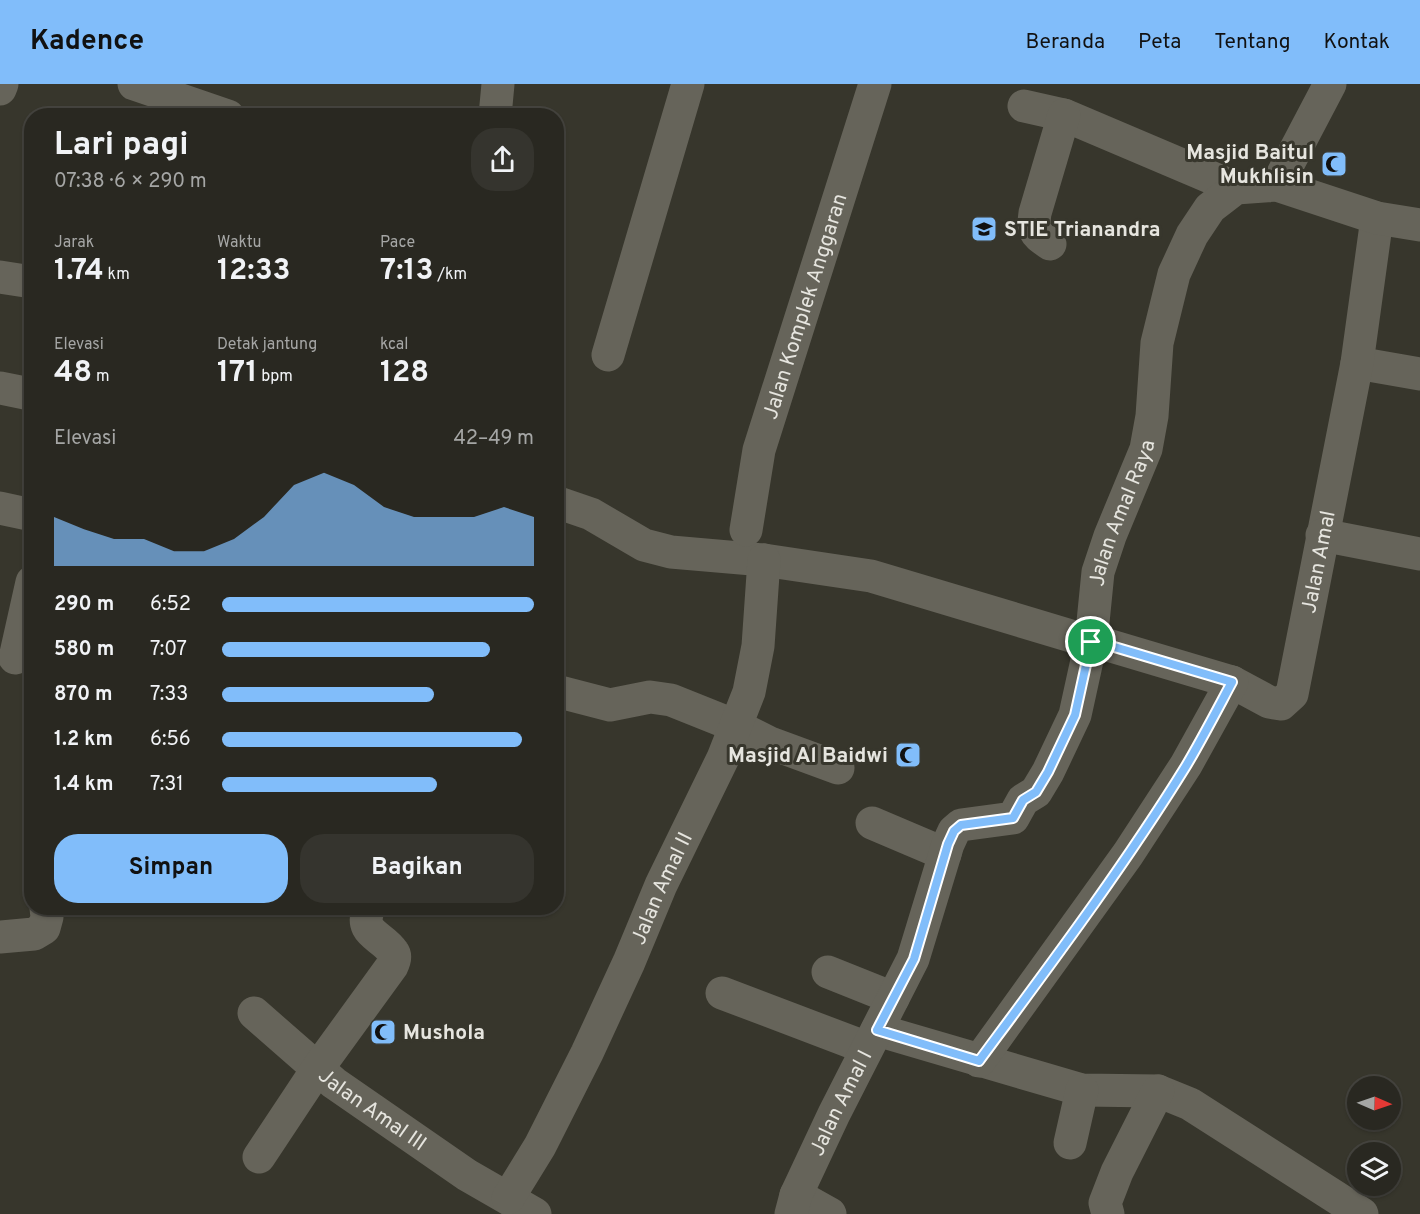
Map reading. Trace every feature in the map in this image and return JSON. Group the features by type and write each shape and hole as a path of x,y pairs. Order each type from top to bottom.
{"street":[{"path":"0,90 3,84"},
{"path":"134,84 204,108"},
{"path":"496,108 498,84"},
{"path":"608,355 688,84"},
{"name":"Jalan Komplek Anggaran","path":"746,530 759,450 875,84"},
{"path":"1277,185 1330,84"},
{"path":"1024,106 1064,116 1236,188 1277,185 1377,218 1420,225"},
{"path":"1050,244 1035,234 1033,226 1064,116"},
{"name":"Jalan Amal Raya","path":"1091,642 1098,572 1110,536 1146,449 1152,417 1157,343 1174,274 1192,235 1210,208 1236,188"},
{"name":"Jalan Amal","path":"1091,642 1232,682 1275,704 1281,704 1292,694 1357,363 1377,218"},
{"path":"0,277 24,281"},
{"path":"1357,363 1420,374"},
{"path":"564,505 591,514 644,545 671,552 764,560 871,576 1091,642"},
{"path":"0,508 24,514"},
{"path":"1322,535 1420,554"},
{"name":"Jalan Amal II","path":"522,1206 540,1146 587,1053 661,885 723,758 750,692 756,657 764,560"},
{"path":"15,658 24,618"},
{"name":"Jalan Amal I","path":"793,1204 872,1039 914,959 954,831 961,825 1013,818 1023,800 1036,792 1075,715 1091,642"},
{"path":"979,1061 1062,949 1128,854 1186,765 1232,682"},
{"path":"564,693 610,705 650,697 671,700 736,726 770,743 838,768"},
{"path":"873,823 945,854"},
{"path":"0,937 34,934 44,928 47,915"},
{"name":"Jalan Amal III","path":"367,915 371,933 393,952 392,966 318,1068 334,1083 467,1175 522,1206"},
{"path":"828,972 893,998"},
{"path":"722,993 872,1039 979,1061 1082,1090 1158,1091 1190,1104 1362,1214"},
{"path":"254,1013 318,1068 259,1157"},
{"path":"1070,1143 1082,1090"},
{"path":"1108,1214 1105,1203 1117,1172 1158,1091"},
{"path":"793,1204 830,1214"}],"place":[{"name":"Masjid Baitul Mukhlisin","path":"1334,164"},
{"name":"STIE Trianandra","path":"984,229"},
{"name":"Masjid Al Baidwi","path":"908,755"},
{"name":"Mushola","path":"383,1032"}],"route":[{"path":"1091,642 1232,682 1186,765 1128,854 1062,949 979,1061 877,1030 914,959 948,844 954,831 961,825 1013,818 1023,800 1036,792 1075,715 1091,642"}]}
